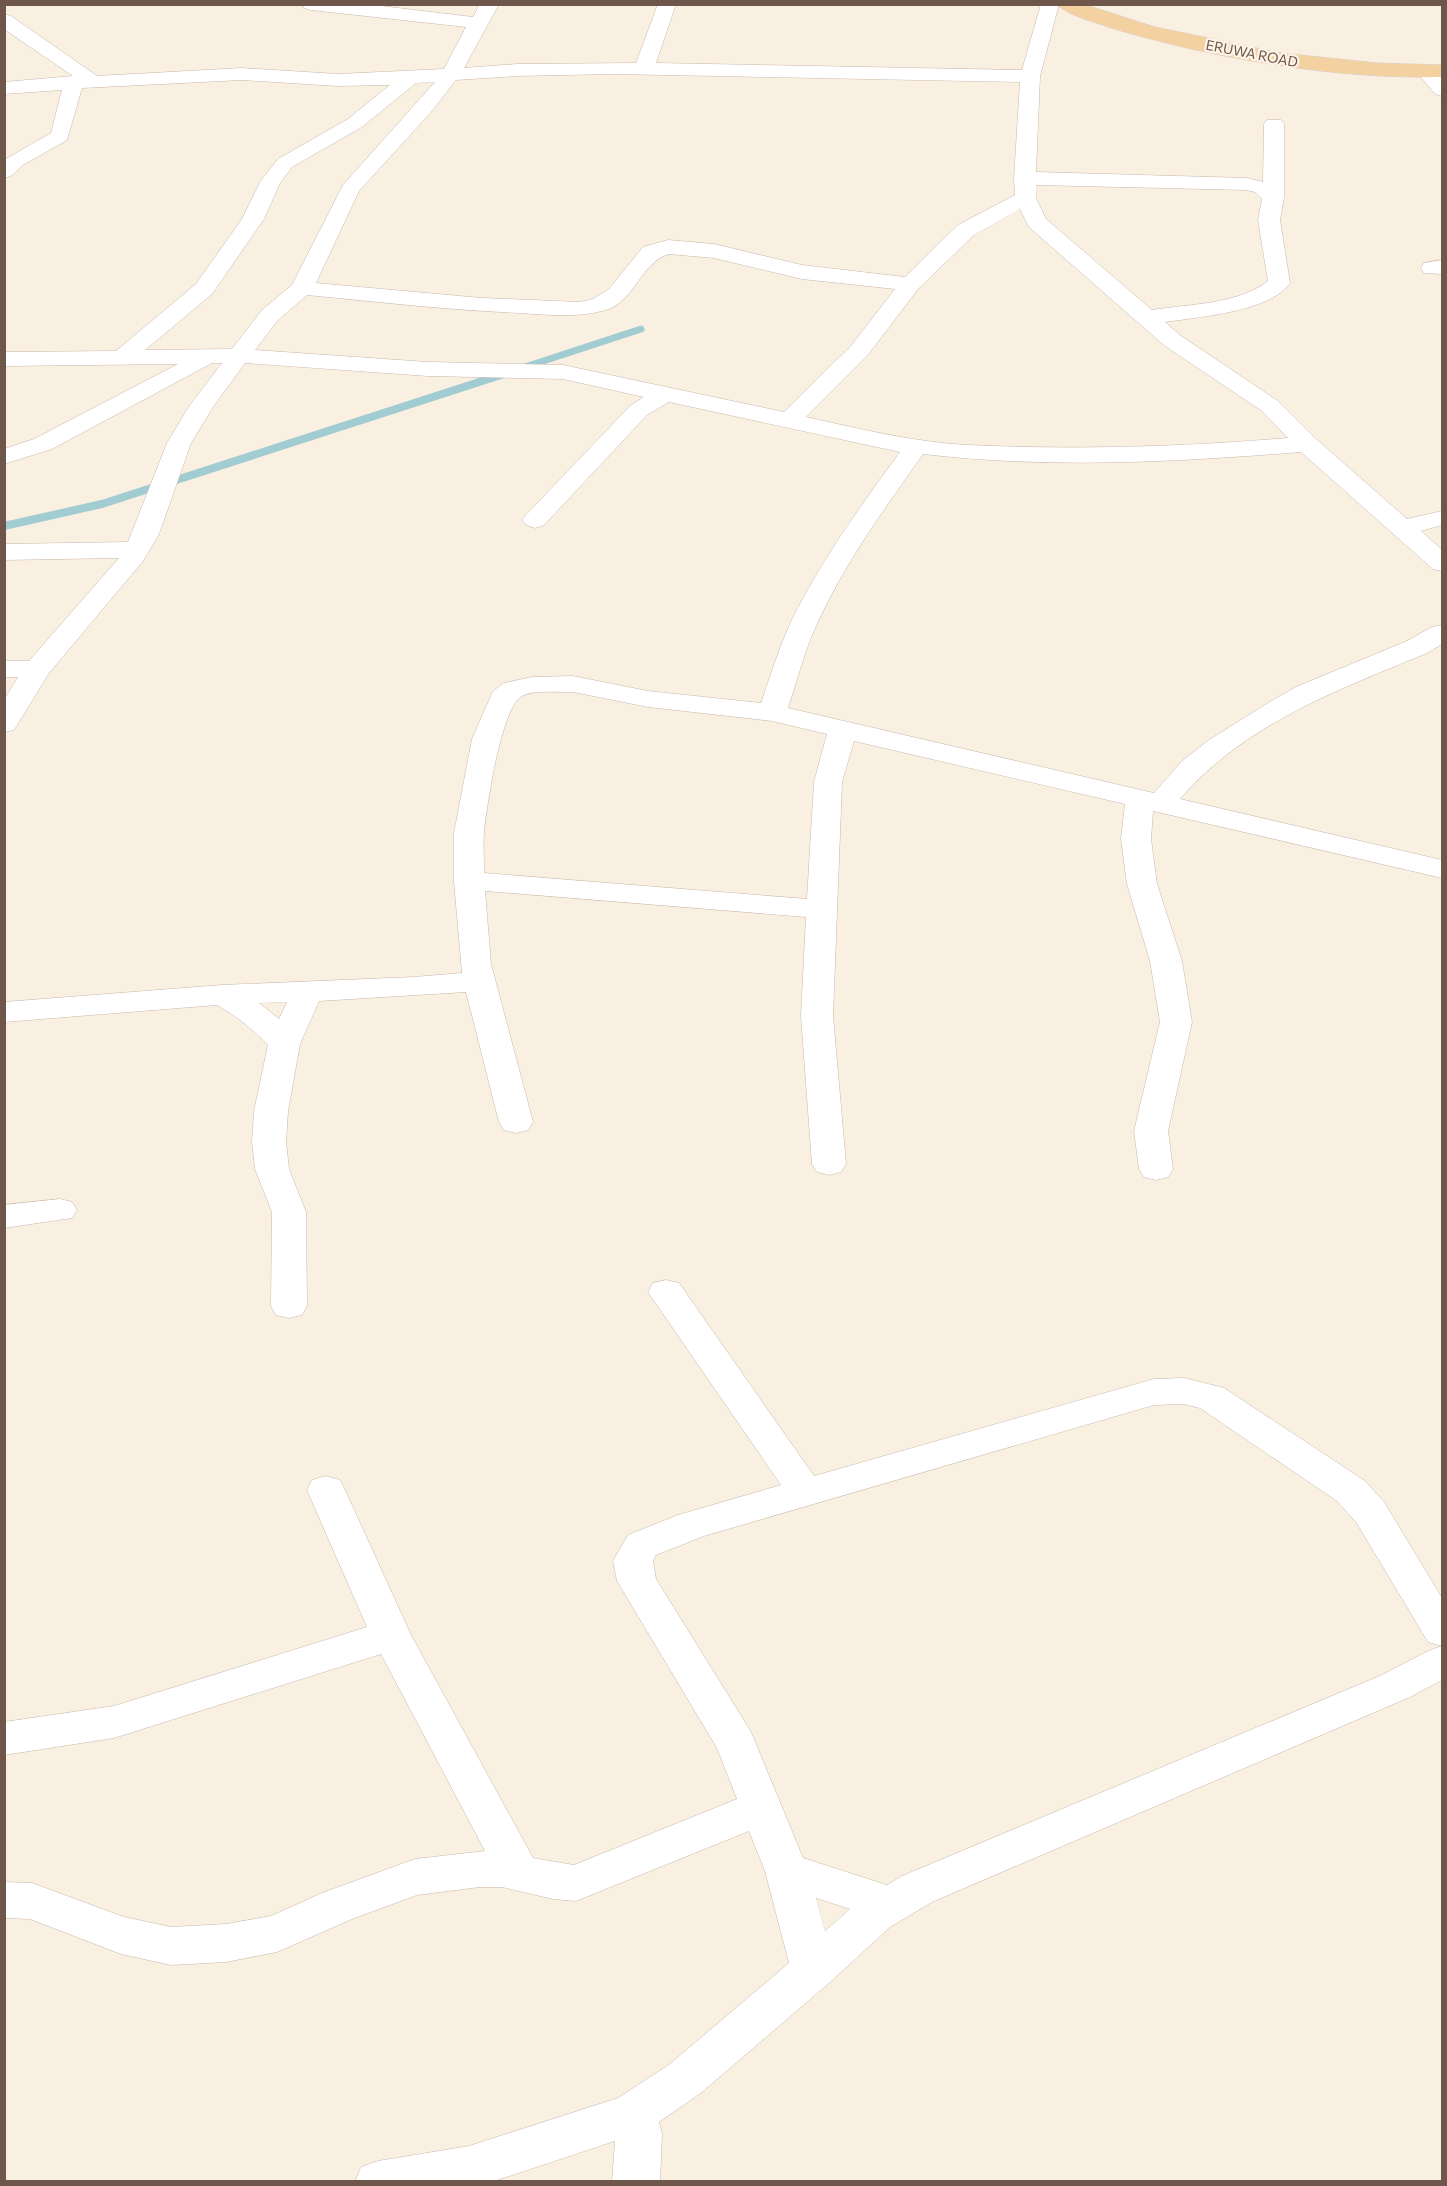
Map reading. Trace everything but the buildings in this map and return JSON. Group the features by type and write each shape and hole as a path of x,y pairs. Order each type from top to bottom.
{"main road":[{"name":"ERUWA ROAD","path":"1066,4 1161,35 1278,59 1347,69 1434,71"}],"street":[{"path":"4,724 38,669 93,607 137,550 146,534 179,443 202,405 270,315 302,288 350,189 424,108 451,74 484,14 311,4"},
{"path":"644,69 667,4"},
{"path":"1050,4 1030,76 1024,188 1037,222 1173,341 1270,406 1307,444 1443,563"},
{"path":"4,20 83,81"},
{"path":"4,88 83,81 242,74 338,80 517,70 644,69 1030,76"},
{"path":"1434,71 1443,90"},
{"path":"124,356 204,289 253,219 270,182 285,163 355,123 411,77"},
{"path":"4,172 16,161 60,136 83,81"},
{"path":"1147,318 1254,299 1273,291 1279,283 1269,220 1273,197 1274,124"},
{"path":"789,421 859,351 910,284 966,230 1024,188 1247,184 1262,188 1273,197"},
{"path":"302,288 482,305 580,309 601,304 617,294 651,252 668,247 714,251 802,272 910,284"},
{"path":"4,457 43,444 111,406 210,356"},
{"path":"4,359 240,356 428,369 535,369 563,372 917,446 967,452 1078,454 1206,452 1307,444"},
{"path":"535,520 639,410 666,394"},
{"path":"772,713 802,627 820,591 853,535 917,446"},
{"path":"1401,528 1443,518"},
{"path":"4,552 137,550"},
{"path":"1156,1168 1151,1131 1176,1022 1166,961 1142,884 1136,839 1150,800 1219,746 1306,693 1418,647 1443,633"},
{"path":"4,669 38,669"},
{"path":"516,1122 475,964 469,881 470,833 486,739 502,697 514,689 532,684 573,684 648,699 772,713 1443,869"},
{"path":"829,1164 817,1016 828,782 843,729"},
{"path":"469,881 821,909"},
{"path":"4,1012 222,995 414,987 480,981"},
{"path":"289,1306 289,1212 272,1168 269,1142 271,1111 284,1044 308,990"},
{"path":"222,995 259,1016 284,1044"},
{"path":"4,1217 60,1210"},
{"path":"666,1292 806,1492"},
{"path":"813,1970 787,1871 736,1744 637,1581 633,1562 642,1545 682,1529 1154,1392 1184,1391 1211,1397 1351,1491 1370,1512 1443,1631"},
{"path":"326,1490 391,1635 518,1872"},
{"path":"4,1739 114,1722 391,1635"},
{"path":"378,2181 470,2167 592,2129 634,2113 686,2078 813,1970 874,1914 890,1904 917,1889 1396,1686 1443,1662"},
{"path":"4,1900 32,1901 121,1935 171,1946 226,1943 277,1933 337,1906 415,1877 480,1869 518,1872 553,1881 576,1883 762,1807"},
{"path":"787,1871 890,1904"},
{"path":"634,2113 639,2134 636,2181"}],"waterway":[{"path":"522,368 641,329"},
{"path":"4,526 102,504 504,374"}]}
